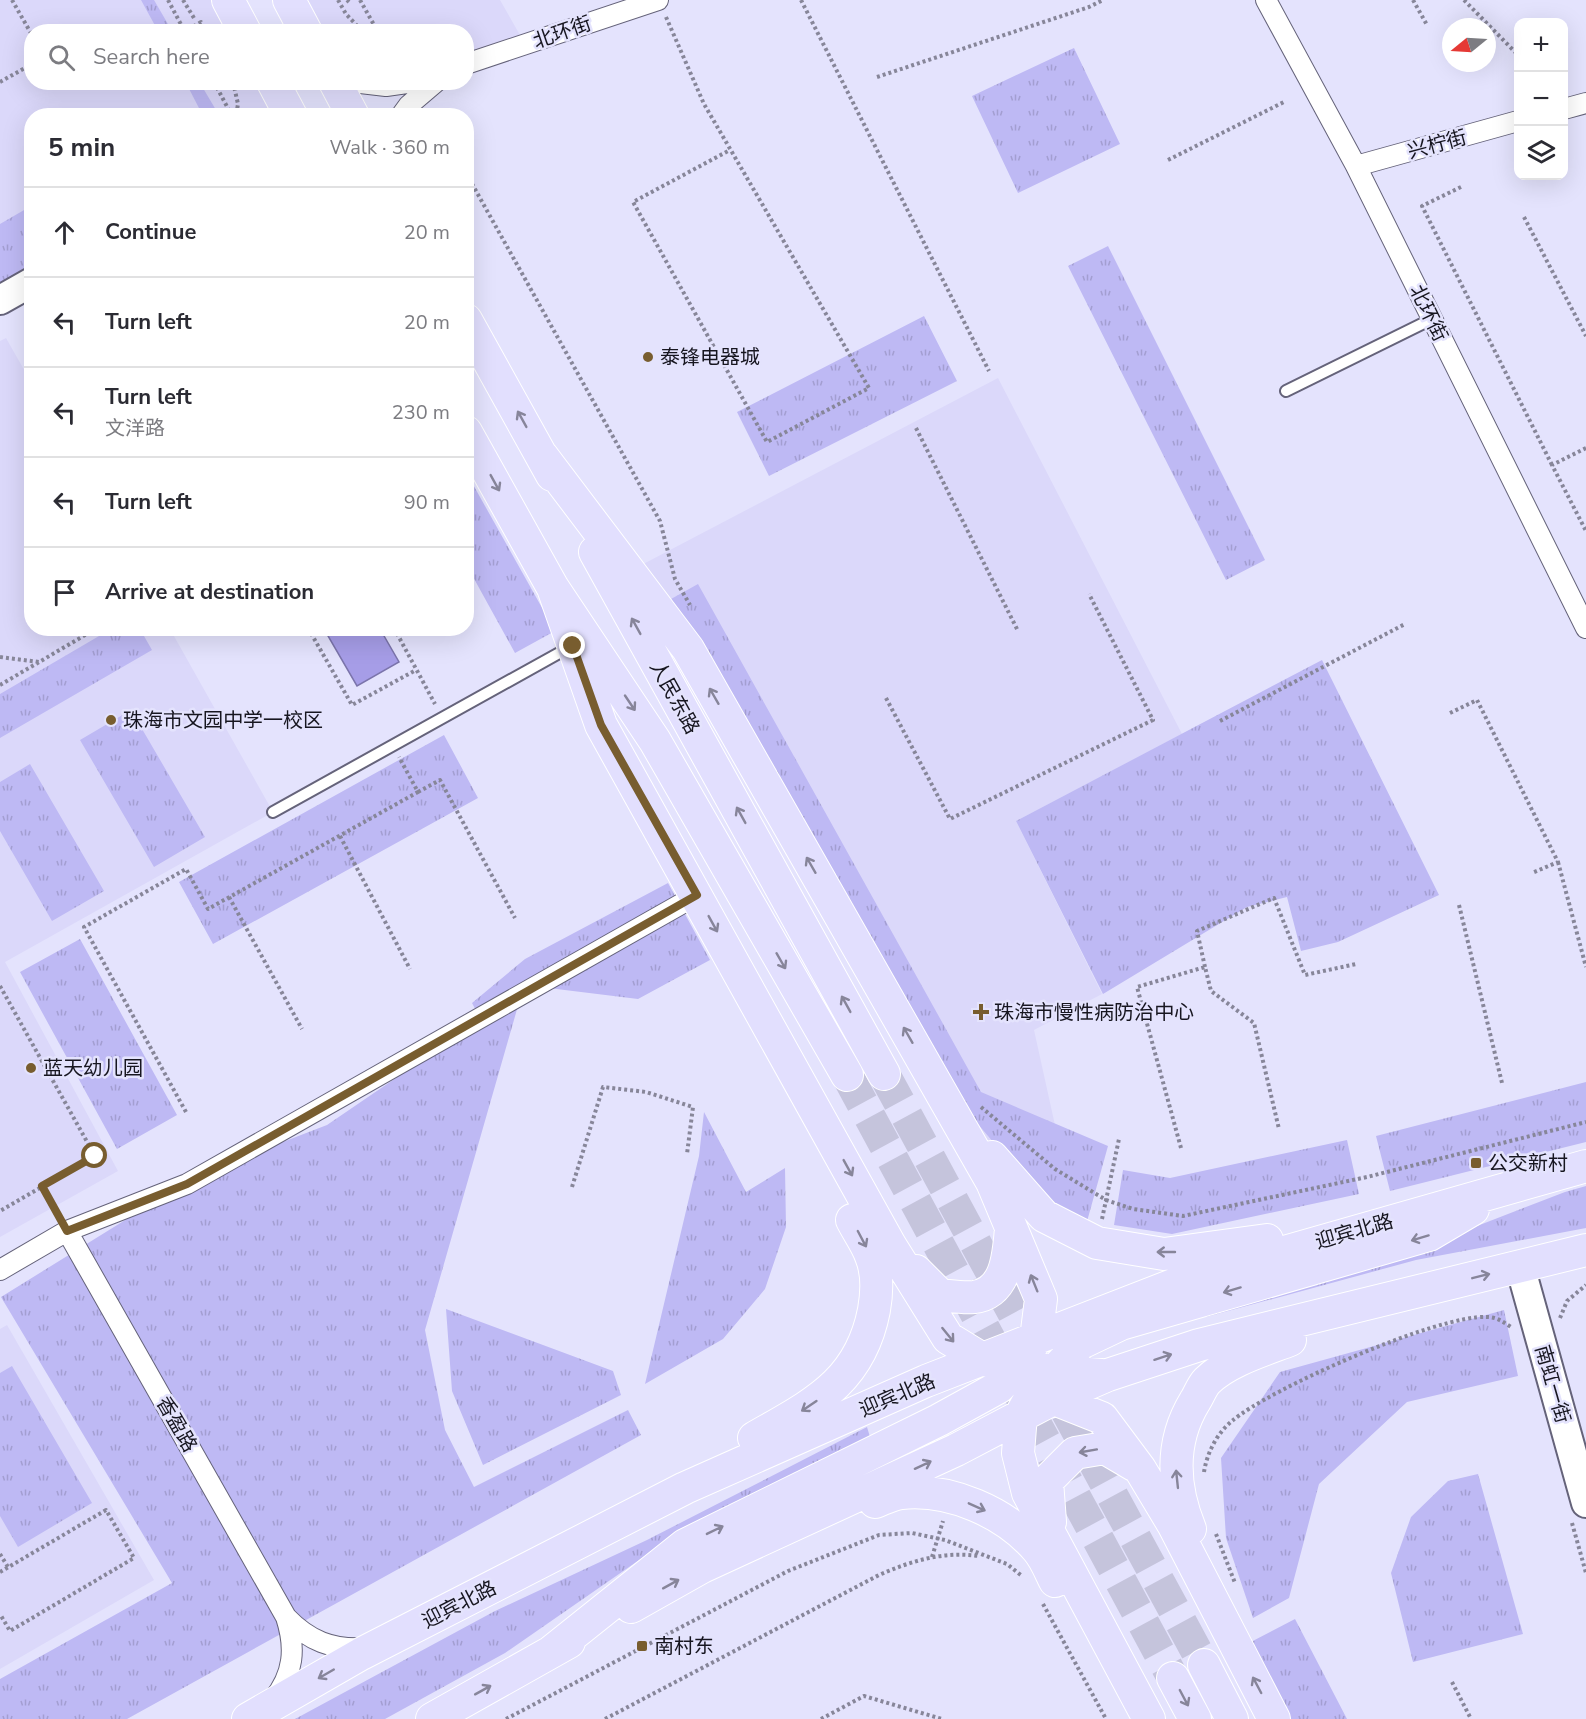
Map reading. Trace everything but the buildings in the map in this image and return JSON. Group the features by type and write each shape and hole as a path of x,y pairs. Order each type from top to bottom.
{"main road":[{"path":"228,0 241,24"},
{"path":"289,0 302,24"},
{"path":"339,90 349,108"},
{"path":"0,300 24,286"},
{"name":"人民东路","path":"474,334 884,1074"},
{"name":"人民东路","path":"474,446 553,588 655,741 847,1075"},
{"path":"542,456 688,649 992,1182 1041,1299 1018,1364 939,1420 685,1545 551,1652"},
{"path":"553,588 601,725 890,1245 948,1338 984,1360"},
{"path":"534,1566 813,1404 848,1373 869,1337 878,1291 872,1257 788,1099 763,1013"},
{"path":"928,1071 1000,1168 1044,1216 1097,1243 1164,1254 1267,1240 1328,1238"},
{"name":"迎宾北路","path":"255,1715 387,1641 685,1488 926,1381 984,1360 1018,1364 1186,1280 1586,1166"},
{"path":"1149,1719 1028,1493 1018,1453 1041,1394 1081,1343 1121,1324 1429,1235 1507,1188"},
{"path":"890,1245 940,1295 975,1297 994,1288 1008,1263 1011,1225"},
{"path":"432,1719 702,1567 956,1450 1041,1394 1200,1345 1586,1250"},
{"name":"南虹一街","path":"1520,1266 1578,1510"},
{"path":"1239,1652 1179,1502 1175,1461 1184,1419 1207,1381 1245,1357 1403,1295"},
{"path":"1018,1364 1041,1394 1102,1418 1140,1469 1173,1524 1274,1719"},
{"path":"926,1381 1018,1364"},
{"path":"1050,1532 1047,1481 1075,1453 1105,1448 1140,1469"},
{"path":"702,1567 899,1493 951,1497 1004,1519 1038,1550 1134,1719"},
{"path":"1204,1665 1232,1719"},
{"path":"1173,1678 1195,1719"}],"street":[{"name":"北环街","path":"1266,0 1356,166 1586,628"},
{"name":"北环街","path":"474,62 660,5"},
{"path":"407,108 427,90"},
{"path":"1568,108 1586,103"},
{"name":"兴柠街","path":"1356,166 1514,123"},
{"path":"0,1270 67,1231 187,1184 697,895"},
{"name":"香盈路","path":"67,1231 286,1617"},
{"path":"286,1617 313,1640 333,1647 365,1648 387,1641"},
{"path":"255,1715 278,1693 291,1666 293,1649 286,1617"}],"lane":[{"path":"1286,391 1432,319"},
{"path":"273,812 573,646"}],"path":[{"path":"12,0 26,24"},
{"path":"168,0 181,24"},
{"path":"183,0 194,18"},
{"path":"338,0 355,24"},
{"path":"360,0 374,24"},
{"path":"801,0 988,371"},
{"path":"877,77 1089,7 1103,0"},
{"path":"1413,0 1427,25"},
{"path":"1464,0 1514,51"},
{"path":"660,5 704,104 869,388 767,442 633,202 730,150"},
{"path":"0,82 24,68"},
{"path":"218,90 228,108"},
{"path":"235,90 237,108"},
{"path":"1168,160 1286,101"},
{"path":"474,187 660,521 675,579 693,611"},
{"path":"1461,187 1422,206 1586,531"},
{"path":"1524,217 1586,336"},
{"path":"916,428 1018,631"},
{"path":"1552,465 1586,448"},
{"path":"886,699 950,819 1153,720 1089,594"},
{"path":"1220,721 1405,624"},
{"path":"0,685 84,636"},
{"path":"313,636 352,705 416,670"},
{"path":"398,636 442,718"},
{"path":"0,657 40,662"},
{"path":"1450,713 1477,700 1558,862 1586,967"},
{"path":"393,746 418,792"},
{"path":"186,1112 84,927 186,869 208,909 440,780 515,918"},
{"path":"340,836 411,969"},
{"path":"1532,873 1558,862"},
{"path":"229,897 302,1029"},
{"path":"1279,1129 1254,1023 1211,991 1197,931 1274,898 1305,975 1356,963"},
{"path":"1459,905 1502,1083"},
{"path":"1181,1148 1137,987 1205,968"},
{"path":"0,986 95,1156 0,1211"},
{"path":"572,1187 603,1087 646,1092 693,1107 687,1154"},
{"path":"975,1098 981,1108 1055,1168 1106,1200 1133,1209 1183,1216 1367,1178 1586,1122"},
{"path":"1097,1243 1119,1139"},
{"path":"42,1186 67,1231"},
{"path":"1202,1483 1205,1466 1220,1432 1242,1412 1282,1388 1413,1333 1476,1317 1500,1319 1514,1332"},
{"path":"932,1557 951,1497"},
{"path":"0,1572 106,1510 134,1558 10,1631 0,1614"},
{"path":"1578,1510 1586,1573"},
{"path":"1214,1529 1239,1593"},
{"path":"506,1719 789,1571 879,1535 912,1533 937,1539 1006,1564 1027,1582"},
{"path":"0,1554 8,1567"},
{"path":"605,1719 879,1575 932,1557 964,1554 987,1557"},
{"path":"1039,1598 1106,1719"},
{"path":"1452,1682 1471,1719"},
{"path":"823,1719 864,1696 942,1719"}],"shaded area":[{"path":"0,0 228,0 241,24 24,24 24,90 273,90 274,108 24,108 24,286 0,300"},
{"path":"289,0 500,0 525,44 474,62 474,24 303,24"},
{"name":"珠海市文园中学一校区","path":"6,338 24,370 24,636 174,636 273,812 5,962 118,1171 0,1237 0,341"},
{"path":"998,378 1182,734 1016,821 1102,994 1034,1030 1079,1234 1001,1168 630,571"},
{"path":"328,636 384,636 399,662 357,686"},
{"path":"7,1325 154,1580 0,1669 0,1329"}],"green space":[{"path":"141,0 154,0 168,24 154,24"},
{"path":"1074,48 1120,144 1018,193 972,96"},
{"path":"190,90 204,90 215,108 199,108"},
{"path":"24,210 24,275 0,289 0,224"},
{"path":"1108,246 1265,560 1226,580 1068,266"},
{"path":"924,316 957,381 769,476 737,412"},
{"path":"474,486 555,631 515,653 474,579"},
{"path":"698,584 981,1092 1108,1146 1086,1225 1026,1181 961,1104 671,599"},
{"path":"99,636 144,636 152,650 0,738 0,694"},
{"path":"1322,660 1439,895 1338,942 1301,951 1287,897 1247,907 1103,994 1016,821"},
{"path":"131,710 205,837 154,867 80,740"},
{"path":"444,735 478,798 213,944 179,882"},
{"path":"30,764 104,891 52,921 0,831 0,782"},
{"path":"668,883 710,960 638,999 524,985 425,1330 445,1430 474,1487 628,1410 641,1435 127,1719 0,1719 0,1679 172,1583 1,1297 143,1209 261,1144 275,1145 327,1125 481,1020 472,1003 525,959"},
{"path":"80,939 177,1115 117,1149 20,972"},
{"path":"1586,1082 1586,1142 1390,1191 1376,1136"},
{"path":"704,1112 746,1192 785,1168 786,1227 765,1289 723,1339 645,1384 699,1156"},
{"path":"1347,1140 1359,1194 1172,1234 1114,1225 1123,1170 1170,1178"},
{"path":"1586,1186 1586,1228 1416,1260 1206,1317 1208,1310 1410,1252"},
{"path":"446,1309 613,1371 621,1395 483,1465 452,1391"},
{"path":"1504,1310 1518,1376 1407,1402 1319,1484 1289,1598 1253,1618 1226,1538 1221,1458 1280,1372"},
{"path":"12,1366 92,1503 18,1547 0,1516 0,1373"},
{"path":"867,1427 870,1437 668,1540 505,1653 385,1719 295,1719 495,1611 647,1540"},
{"path":"1478,1474 1523,1634 1413,1662 1391,1573 1411,1517 1448,1481"},
{"path":"1295,1619 1347,1719 1284,1719 1245,1645"}],"tunnel":[{"path":"884,1074 1204,1665"},
{"path":"847,1075 1173,1678"}],"place":[{"name":"泰锋电器城","path":"648,357"},
{"name":"珠海市文园中学一校区","path":"111,720"},
{"name":"珠海市慢性病防治中心","path":"981,1012"},
{"name":"蓝天幼儿园","path":"31,1068"},
{"name":"公交新村","path":"1476,1163"},
{"name":"南村东","path":"642,1646"}],"route":[{"path":"95,1156 42,1186 67,1231 187,1184 697,895 601,725 573,646"}]}
